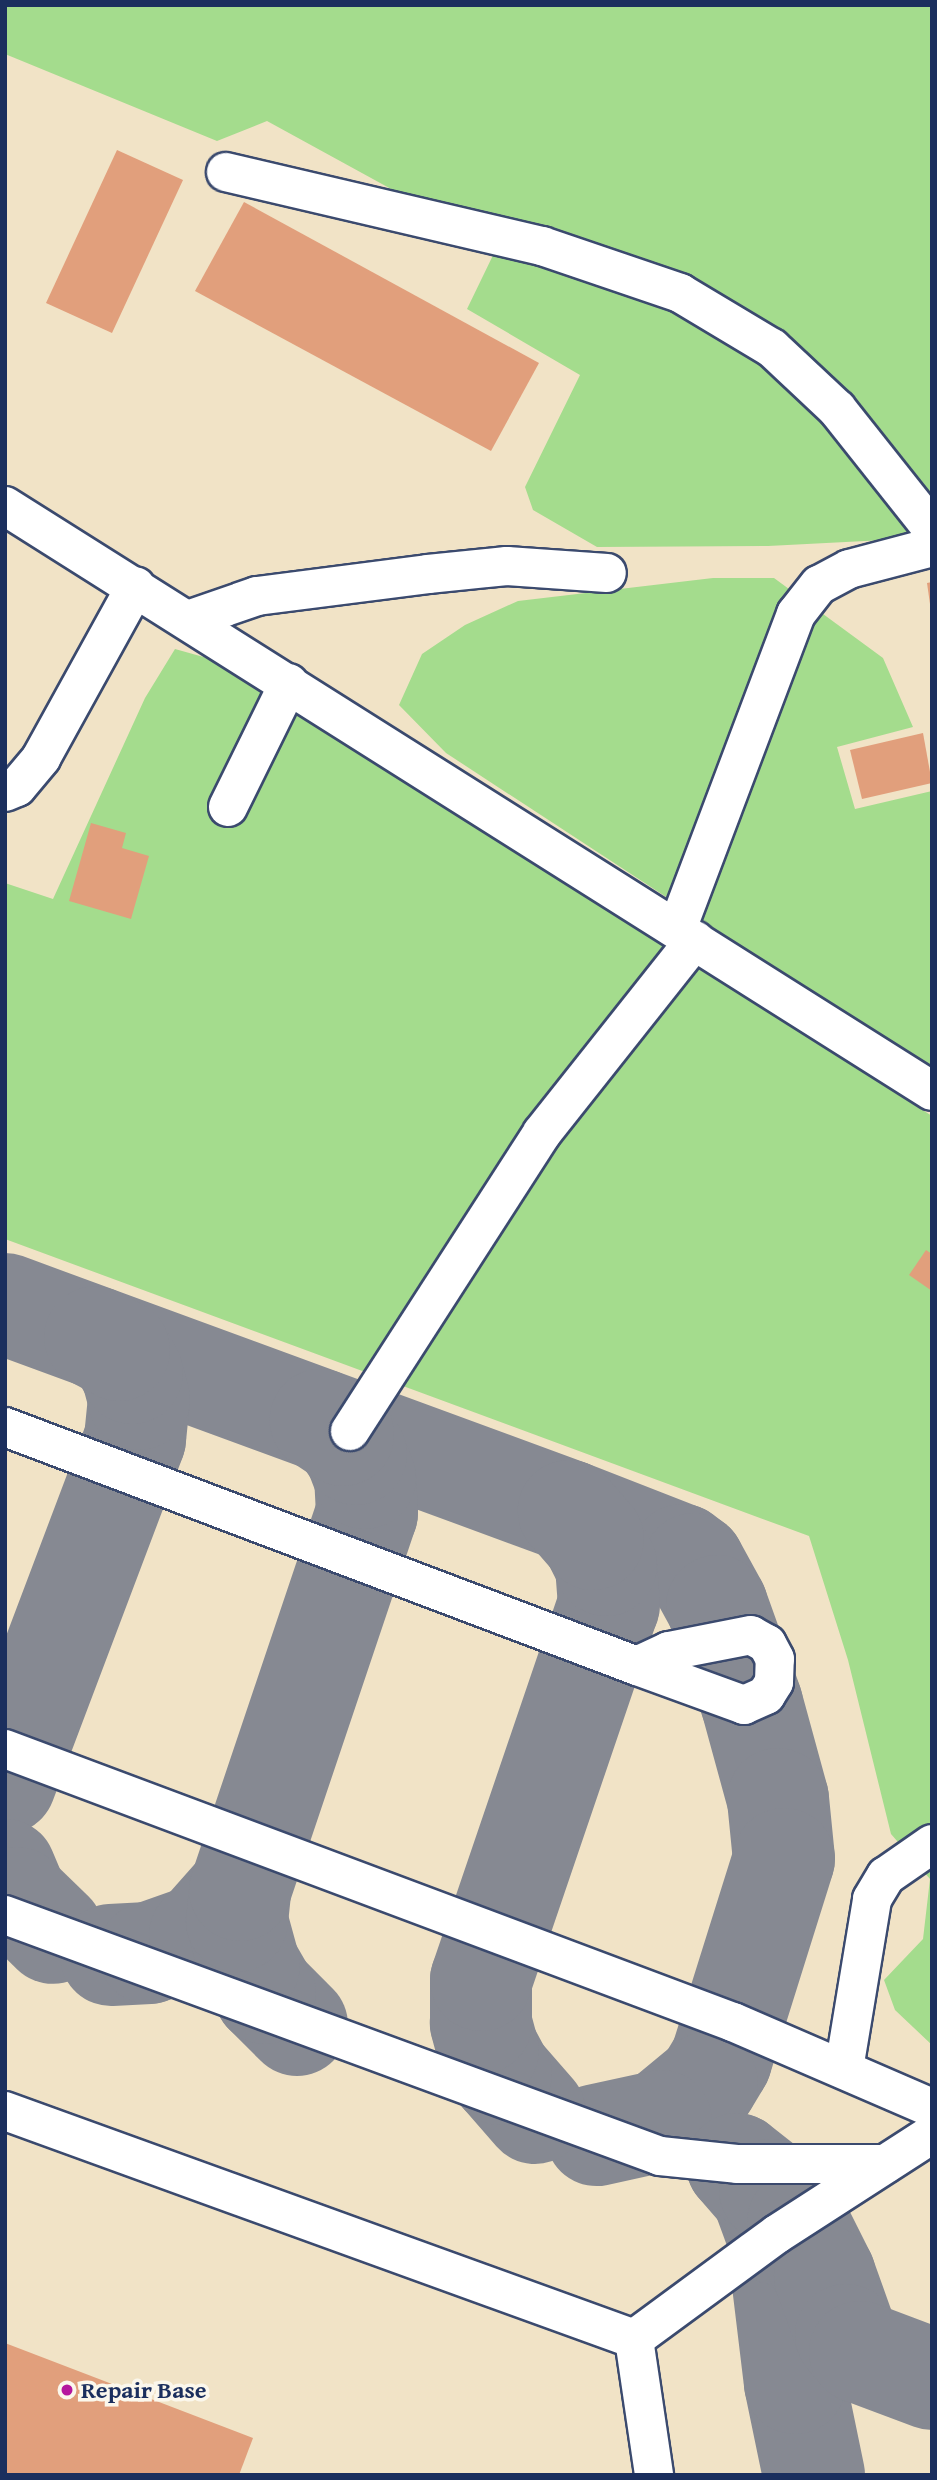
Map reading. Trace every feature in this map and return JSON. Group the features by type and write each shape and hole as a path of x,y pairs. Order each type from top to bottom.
{"lane":[{"path":"226,172 542,246 680,293 772,348 837,409 932,529"},
{"path":"5,506 191,619 932,1091"},
{"path":"350,1431 542,1133 686,934 796,614 820,585 849,569 932,547"},
{"path":"191,619 257,596 428,574 507,566 607,573"},
{"path":"5,792 17,788 41,758 136,586"},
{"path":"228,807 289,683"},
{"path":"5,1427 638,1666"},
{"path":"5,1749 733,2022 932,2108"},
{"path":"844,2069 872,1899 886,1876 932,1844"},
{"path":"5,1915 660,2156 737,2164 879,2165 932,2156"},
{"path":"5,2111 634,2339"},
{"path":"634,2339 879,2165 932,2134"},
{"path":"634,2339 654,2475"}],"green space":[{"path":"5,5 932,5 932,519 904,539 768,546 597,547 533,510 525,487 580,375 467,309 497,247 267,121 217,141 5,54"},
{"path":"713,578 774,578 883,658 913,727 837,747 855,809 932,791 932,1071 446,753 399,705 422,654 465,625 518,601"},
{"path":"175,649 225,663 932,1116 932,2045 895,2010 884,1980 923,1939 930,1879 891,1834 848,1660 809,1536 5,1239 5,883 53,899 145,698"}],"building":[{"path":"117,150 183,180 112,333 46,303"},
{"path":"244,202 539,363 491,451 195,291"},
{"path":"932,582 932,604 930,604 927,583"},
{"path":"923,733 932,783 862,799 850,750"},
{"path":"91,823 126,833 122,848 149,856 131,919 69,901"},
{"path":"926,1250 932,1254 932,1291 909,1275"},
{"name":"Repair Base","path":"5,2343 253,2438 239,2475 5,2475"}],"taxiway":[{"path":"5,1304 569,1511 682,1555 694,1564 717,1606 752,1704 778,1799 784,1859 721,2060 707,2083 661,2121 597,2135"},
{"path":"5,1783 135,1439 139,1399 132,1373 119,1350 95,1337"},
{"path":"297,2025 265,1993 249,1965 237,1921 240,1890 367,1513 365,1478 356,1454 343,1435 321,1420"},
{"path":"535,2113 501,2074 488,2050 481,2023 481,1980 609,1605 606,1565 593,1539 569,1511"},
{"path":"5,1870 17,1898 53,1933"},
{"path":"111,1955 149,1953 200,1935 240,1890"},
{"path":"814,2475 795,2383 777,2234 762,2193 737,2164 770,2190 798,2222 825,2276 846,2335 860,2352 932,2379"}],"place":[{"name":"Repair Base","path":"67,2390"}]}
